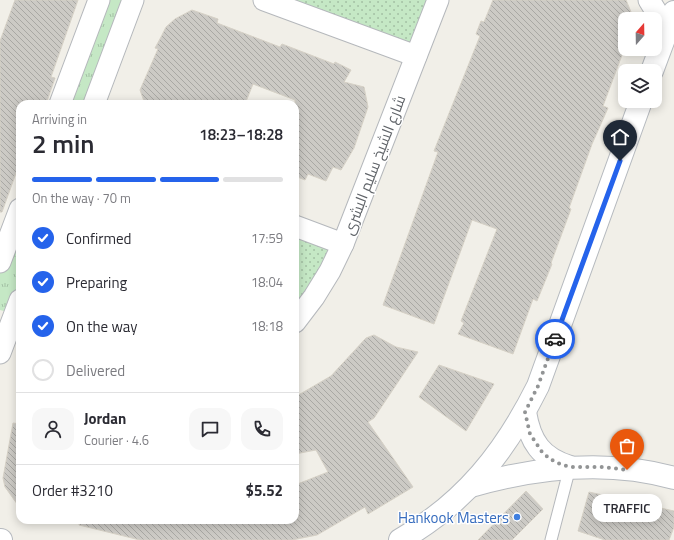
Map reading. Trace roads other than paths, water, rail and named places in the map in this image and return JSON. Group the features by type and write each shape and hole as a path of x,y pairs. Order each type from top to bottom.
{"street":[{"path":"62,100 99,0"},
{"path":"96,100 133,0"},
{"path":"264,0 416,56"},
{"name":"شارع الشيخ سليم البشرى","path":"299,317 314,297 330,271 343,244 438,0"},
{"path":"649,0 666,33"},
{"path":"655,64 674,12"},
{"path":"400,540 432,519 470,486 500,451 525,412 538,386 639,108"},
{"path":"0,262 16,220"},
{"path":"299,228 343,244"},
{"path":"0,353 14,309"},
{"path":"525,412 530,434 542,452 550,459 570,467"},
{"path":"470,486 510,475 536,470 570,467 604,467 638,471 674,478"}],"lane":[{"path":"551,540 570,467"}],"place":[{"name":"TRAFFIC","path":"627,470"},
{"name":"Hankook Masters","path":"517,517"}]}
